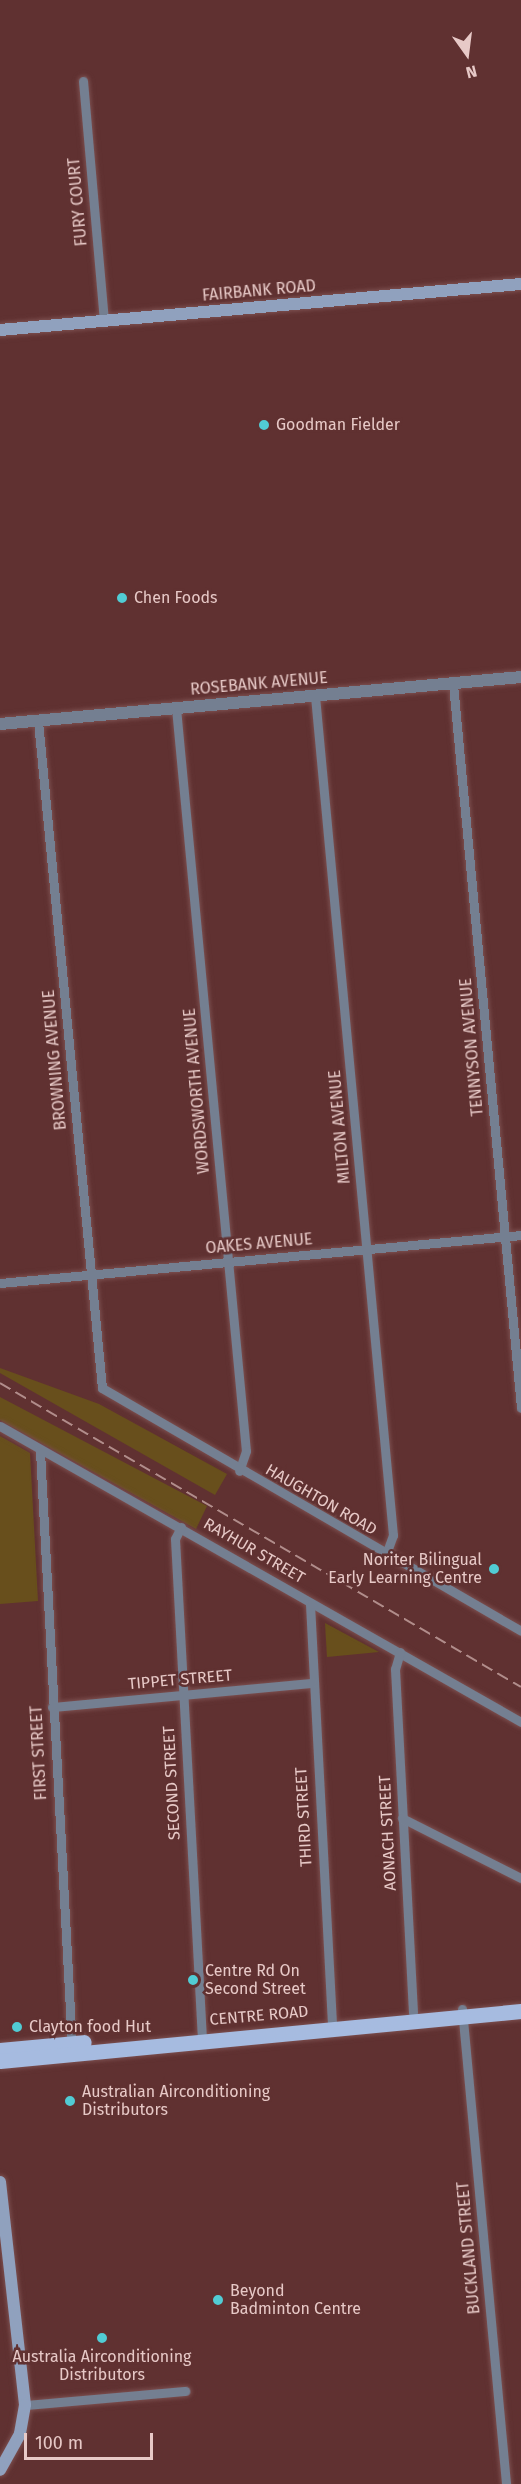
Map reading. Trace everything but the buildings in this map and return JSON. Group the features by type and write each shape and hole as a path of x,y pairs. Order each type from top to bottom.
{"main road":[{"name":"FAIRBANK ROAD","path":"0,330 521,284"},
{"name":"CENTRE ROAD","path":"0,2050 72,2048 463,2013 521,2003"},
{"name":"CENTRE ROAD","path":"332,2024 413,2013 521,2011"},
{"name":"CENTRE ROAD","path":"0,2061 72,2048"},
{"path":"0,2182 25,2405 20,2434 0,2470"}],"street":[{"name":"FURY COURT","path":"83,81 104,321"},
{"name":"ROSEBANK AVENUE","path":"0,724 521,677"},
{"name":"TENNYSON AVENUE","path":"453,684 521,1408"},
{"name":"MILTON AVENUE","path":"315,696 393,1535 386,1554"},
{"name":"WORDSWORTH AVENUE","path":"176,708 246,1451 239,1470"},
{"name":"BROWNING AVENUE","path":"38,721 90,1275 106,1395"},
{"name":"OAKES AVENUE","path":"0,1283 521,1235"},
{"name":"HAUGHTON ROAD","path":"106,1395 521,1631"},
{"name":"RAYHUR STREET","path":"0,1426 296,1590 310,1604 340,1614 400,1652 521,1722"},
{"name":"FIRST STREET","path":"40,1450 72,2048"},
{"name":"SECOND STREET","path":"181,1527 175,1539 202,2035"},
{"name":"THIRD STREET","path":"310,1604 312,1683 332,2024"},
{"name":"AONACH STREET","path":"400,1652 395,1669 413,2013"},
{"name":"TIPPET STREET","path":"52,1707 312,1683"},
{"path":"402,1818 521,1878"},
{"name":"BUCKLAND STREET","path":"463,2013 506,2484"},
{"path":"25,2405 186,2391"}],"shaded area":[{"path":"0,1368 99,1404 227,1474 215,1495 0,1373"},
{"path":"0,1397 207,1506 196,1529 0,1420"},
{"path":"0,1436 30,1453 38,1601 0,1604"},
{"path":"325,1623 379,1652 327,1657"}],"railway":[{"path":"0,1383 521,1687"}],"place":[{"name":"Goodman Fielder","path":"264,425"},
{"name":"Chen Foods","path":"122,598"},
{"name":"Noriter Bilingual Early Learning Centre","path":"494,1569"},
{"name":"Centre Rd On Second Street","path":"193,1980"},
{"name":"Clayton food Hut","path":"17,2027"},
{"name":"Australian Airconditioning Distributors","path":"70,2101"},
{"name":"Beyond Badminton Centre","path":"218,2300"},
{"name":"Australia Airconditioning Distributors","path":"102,2338"}]}
